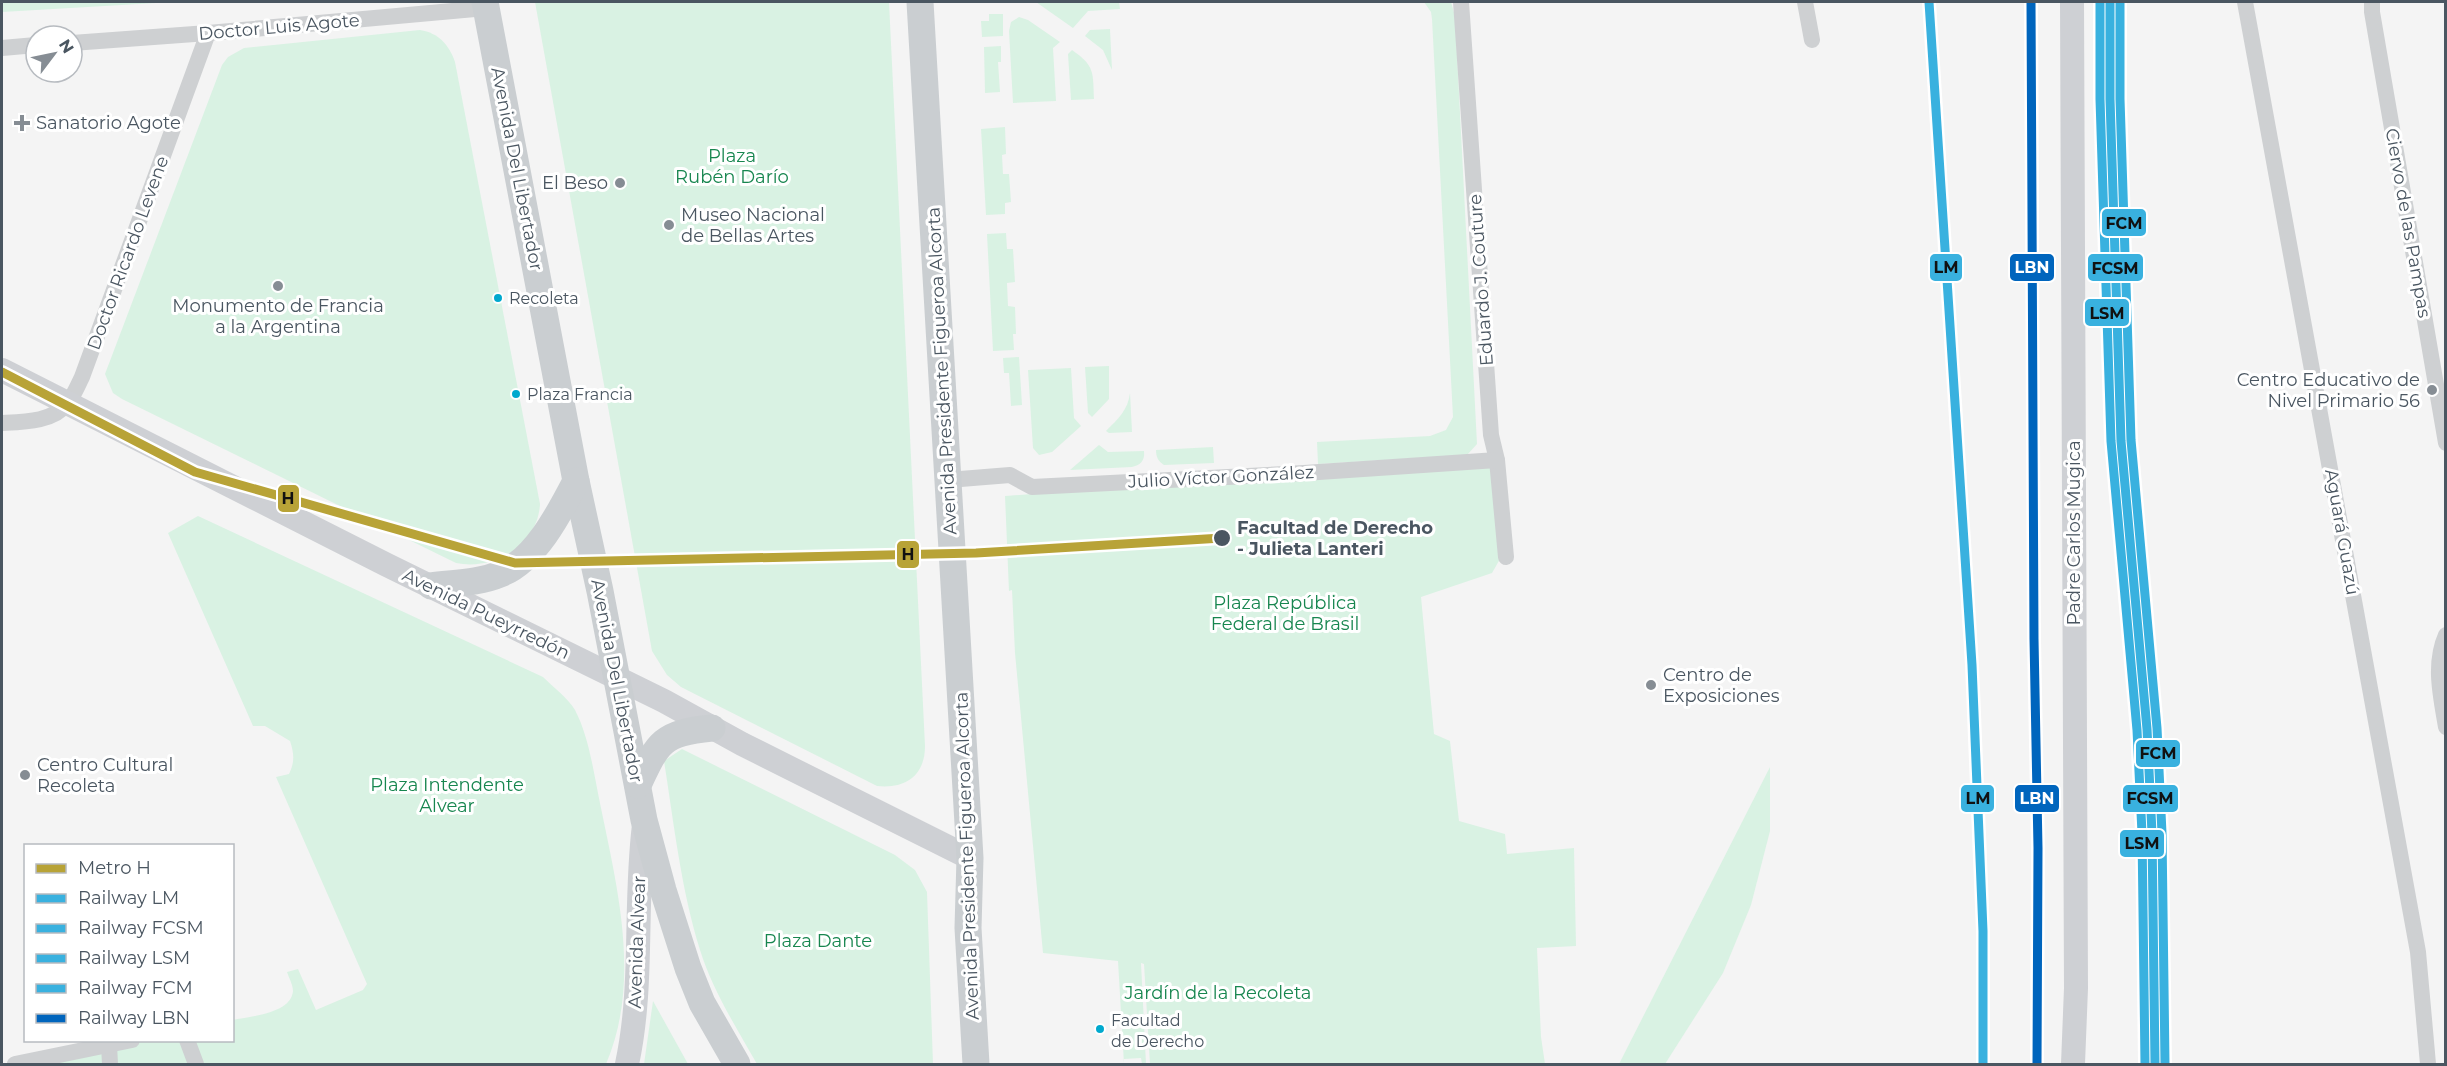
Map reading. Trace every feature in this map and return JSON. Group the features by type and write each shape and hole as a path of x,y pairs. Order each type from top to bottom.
{"main road":[{"name":"Avenida Presidente Figueroa Alcorta","path":"921,2 970,858 968,928 976,1064"},
{"name":"Padre Carlos Mugica","path":"2072,2 2076,988 2073,1065"},
{"name":"Avenida Del Libertador","path":"486,5 576,481 644,820 688,968 702,1003 736,1065"},
{"name":"Avenida Pueyrredón","path":"2,370 617,678 970,858"},
{"path":"431,586 500,575 517,564 533,548 557,515 576,481"},
{"path":"638,785 658,746 670,736 712,728"},
{"name":"Avenida Alvear","path":"627,1065 637,990 640,860 644,820"}],"street":[{"name":"Eduardo J. Couture","path":"1461,2 1491,435 1497,460 1506,557"},
{"path":"1805,2 1812,40"},
{"name":"Aguará Guazú","path":"2245,2 2418,952 2428,1065"},
{"name":"Ciervo de las Pampas","path":"2372,2 2445,443"},
{"name":"Doctor Luis Agote","path":"84,42 208,33 486,5"},
{"name":"Doctor Ricardo Levene","path":"68,404 82,377 208,33"},
{"path":"2,48 24,46"},
{"path":"2,423 41,419 68,404"},
{"name":"Julio Víctor González","path":"948,480 1010,475 1032,487 1497,460"},
{"path":"2445,635 2441,645 2438,684 2445,727"},
{"path":"15,1065 126,1042"},
{"path":"187,1042 196,1065"},
{"path":"109,1045 110,1065"},
{"path":"46,1058 67,1065"}],"green space":[{"path":"2,2 173,2 2,12"},
{"name":"Plaza Rubén Darío","path":"535,2 889,2 925,746 924,756 917,773 904,783 877,786 681,687 667,675 652,651"},
{"path":"1036,2 1119,2 1120,9 1088,11 1073,28"},
{"path":"1424,2 1451,2 1455,16 1477,444 1467,455 1318,464 1317,442 1430,436 1446,430 1453,417 1432,19 1431,12"},
{"path":"989,14 1003,14 1003,36 982,37 981,21 989,21"},
{"path":"1019,17 1028,20 1060,42 1053,48 1056,101 1013,103 1009,31 1011,22"},
{"path":"1110,29 1112,70 1103,50 1085,36 1090,30"},
{"name":"Plaza Francia","path":"420,30 438,37 450,50 455,62 540,504 537,519 523,543 499,559 485,563 456,563 122,399 113,393 105,374 222,65 228,57 244,48"},
{"path":"1001,46 1001,62 998,62 1000,92 985,93 984,47"},
{"path":"1072,50 1089,65 1094,99 1071,100 1068,54"},
{"path":"1005,127 1006,154 1002,155 1003,174 1009,174 1011,202 1005,203 1005,214 986,215 981,129"},
{"path":"1006,233 1007,249 1013,249 1015,282 1007,283 1008,306 1015,307 1016,334 1013,334 1014,350 993,351 987,234"},
{"path":"1019,357 1022,405 1011,406 1009,373 1004,373 1003,358"},
{"path":"1109,366 1109,399 1092,417 1088,413 1085,367"},
{"path":"1071,368 1074,418 1081,426 1052,452 1039,455 1033,448 1028,370"},
{"path":"1130,393 1132,432 1109,433 1106,431 1125,409"},
{"path":"1099,445 1108,452 1144,451 1144,457 1138,465 1132,467 1070,470"},
{"path":"1213,447 1214,463 1164,465 1156,452 1156,450"},
{"name":"Plaza República Federal de Brasil","path":"1490,463 1500,559 1492,573 1421,597 1434,734 1450,741 1459,821 1505,834 1507,854 1574,848 1576,946 1537,948 1541,1037 1545,1064 1150,1064 1144,964 1141,963 1146,1064 1142,1064 1141,1058 1124,1059 1124,1064 1118,961 1043,953 1015,653 1012,590 1009,591 1005,496"},
{"name":"Plaza Intendente Alvear","path":"198,516 543,677 572,706 580,721 591,758 614,871 623,936 622,1001 617,1033 606,1064 15,1064 127,1042 234,1042 234,1020 269,1013 285,1005 291,999 293,991 287,972 298,969 316,1010 363,990 367,984 276,777 289,774 291,770 293,758 290,741 265,726 253,726 168,533"},
{"name":"Plaza Dante","path":"682,749 895,855 915,870 927,892 933,1064 757,1064 711,979 693,927 664,761"},
{"path":"1770,767 1770,831 1751,905 1723,973 1665,1064 1619,1064"},
{"path":"653,1001 688,1064 644,1064"}],"metro line":[{"name":"H","path":"2,372 195,472 515,563 976,553 1222,538"}],"rail line":[{"name":"LM","path":"1929,2 1972,665 1983,931 1983,1064"},
{"name":"LBN","path":"2031,2 2034,639 2038,848 2037,1064"},
{"name":"LSM","path":"2100,2 2100,99 2111,441 2137,730 2142,833 2145,1064"},
{"name":"FCSM","path":"2110,2 2110,99 2121,441 2147,729 2152,833 2155,1064"},
{"name":"FCM","path":"2120,2 2120,99 2131,440 2157,728 2162,833 2165,1064"}],"place":[{"name":"Sanatorio Agote","path":"22,123"},
{"name":"El Beso","path":"620,183"},
{"name":"Museo Nacional de Bellas Artes","path":"669,225"},
{"name":"Monumento de Francia a la Argentina","path":"278,286"},
{"name":"Recoleta","path":"498,298"},
{"name":"Centro Educativo de Nivel Primario 56","path":"2432,390"},
{"name":"Plaza Francia","path":"516,394"},
{"name":"Facultad de Derecho - Julieta Lanteri","path":"1222,538"},
{"name":"Centro de Exposiciones","path":"1651,685"},
{"name":"Centro Cultural Recoleta","path":"25,775"},
{"name":"Facultad de Derecho","path":"1100,1029"}],"park label":[{"name":"Jardín de la Recoleta","path":"1218,993"}]}
